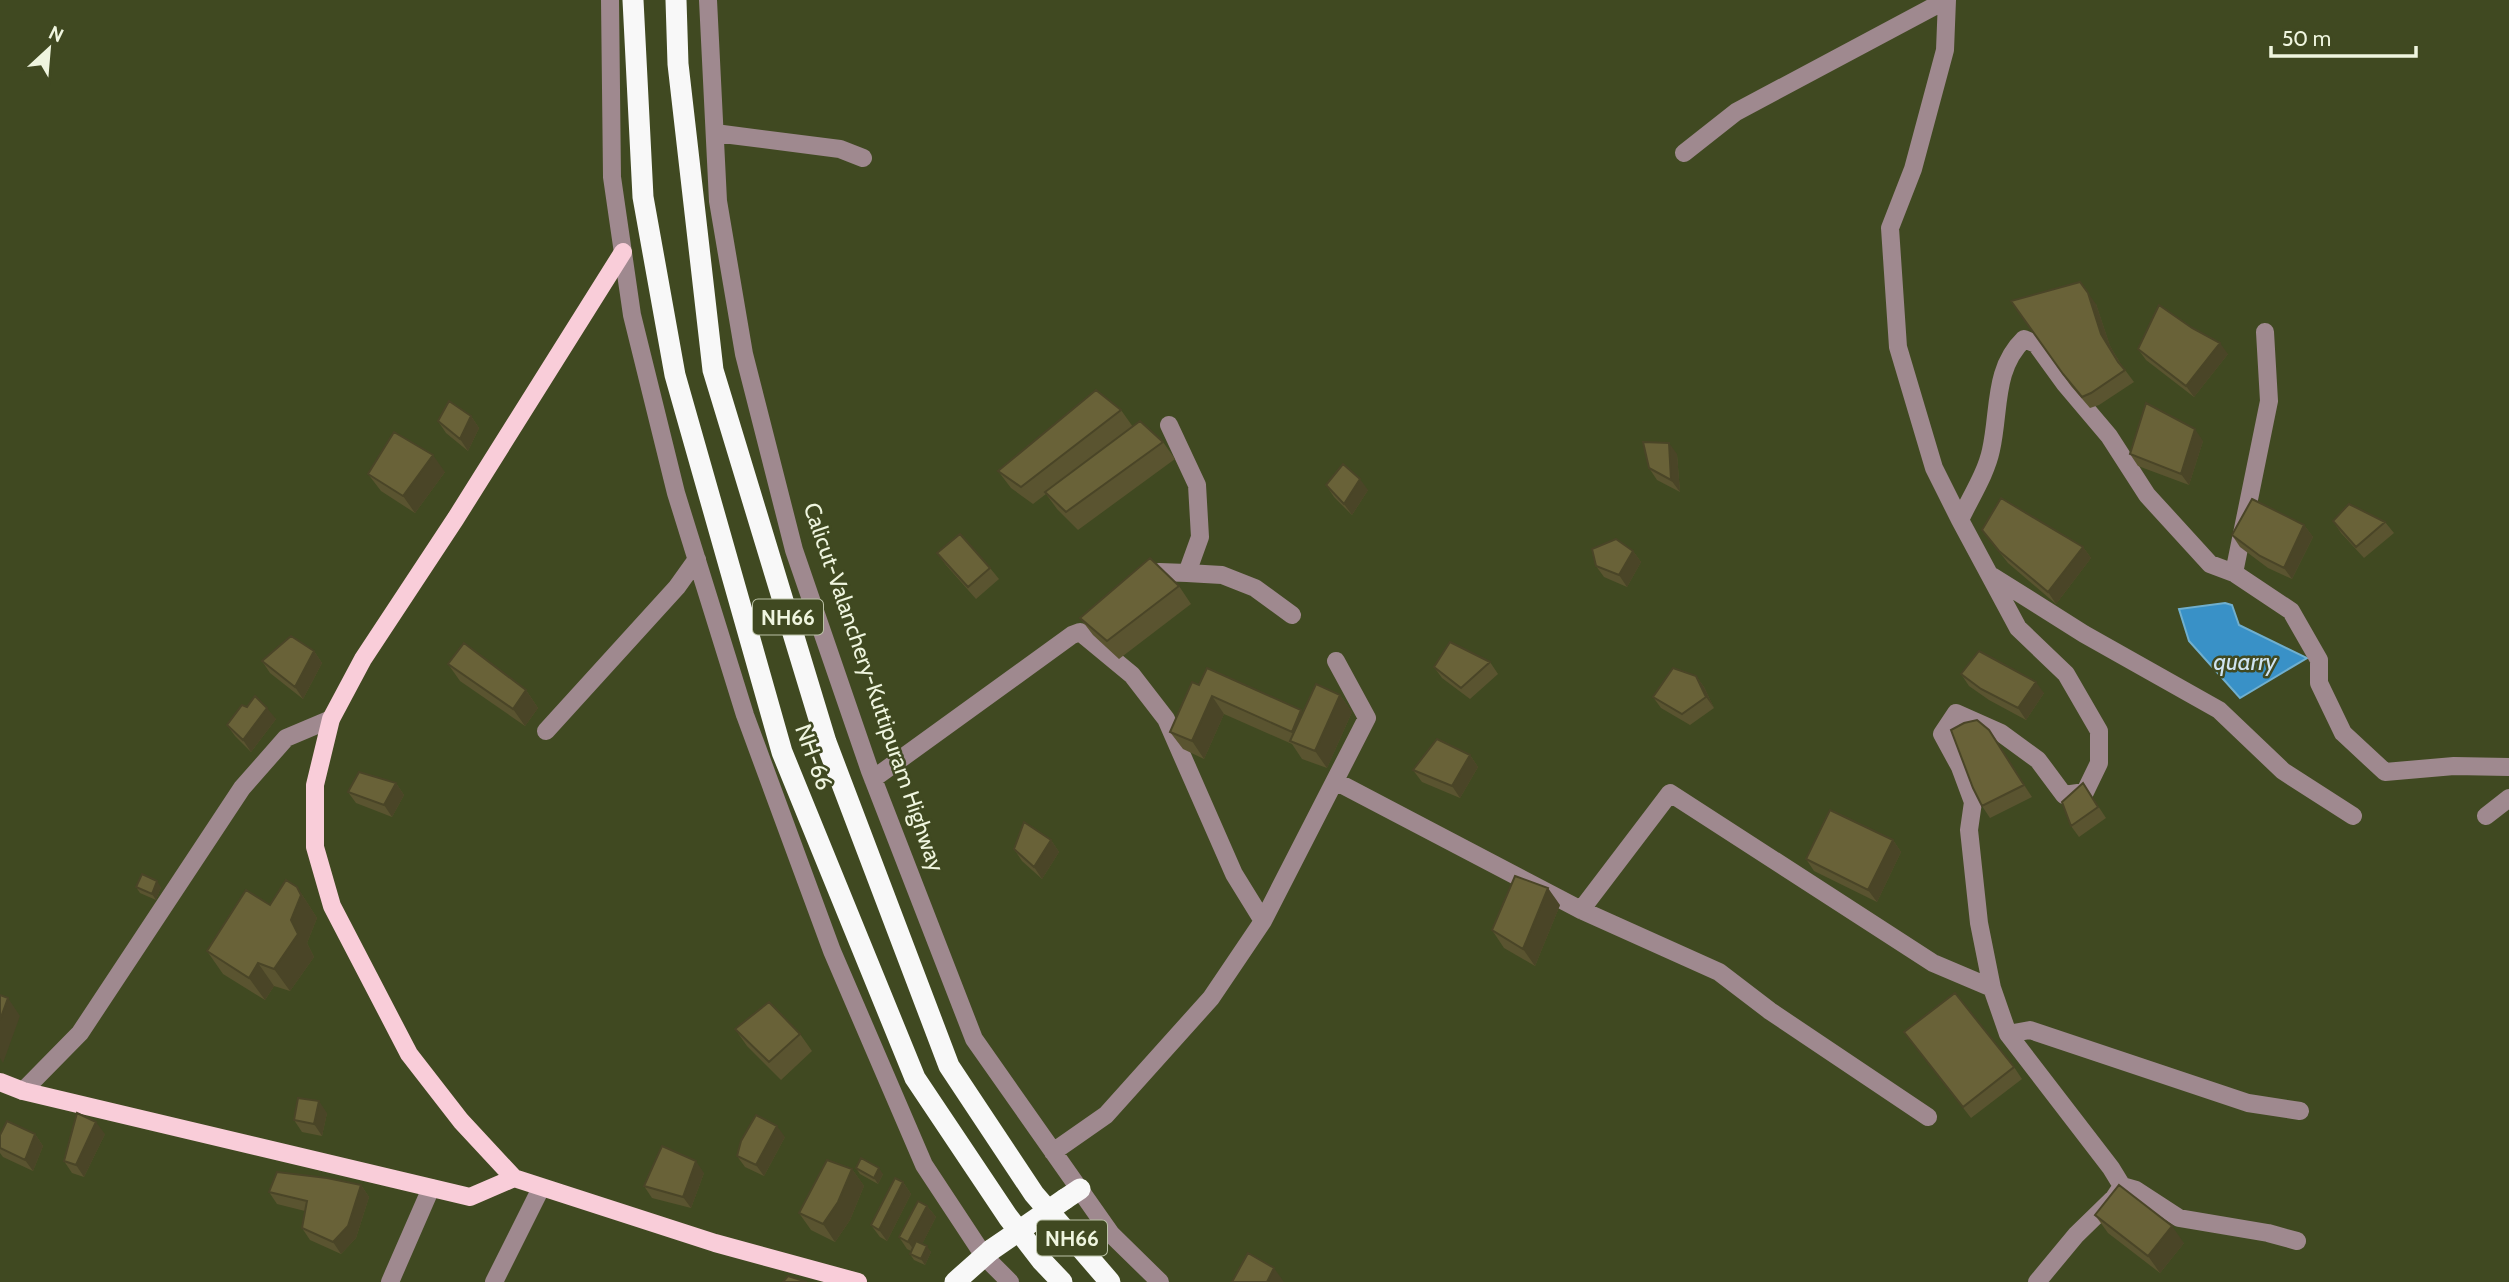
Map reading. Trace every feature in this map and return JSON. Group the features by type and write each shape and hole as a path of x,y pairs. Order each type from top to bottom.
{"highway":[{"name":"NH-66","path":"633,0 643,197 675,375 782,752 915,1078 1008,1217 1062,1282"},
{"name":"NH66","path":"676,0 678,64 713,370 826,742 948,1066 1034,1194 1110,1282"},
{"path":"955,1282 988,1253 1072,1194"}],"main road":[{"path":"623,252 456,518 363,659 331,719 314,785 315,847 332,906 409,1054 460,1121 514,1178 715,1243 858,1282"},
{"path":"0,1082 23,1091 470,1197 514,1178"},
{"path":"0,1093 23,1091"}],"street":[{"name":"NH66","path":"610,0 612,177 632,315 676,493 746,715 832,951 924,1165 1010,1282"},
{"name":"Calicut-Valanchery-Kuttipuram Highway","path":"708,0 718,201 744,354 794,550 873,779 974,1039 1053,1152 1072,1194 1160,1282"},
{"path":"1684,153 1737,112 1947,0 1945,50 1913,169 1890,228 1898,347 1934,468 1960,520 2018,628 2066,674 2099,731 2099,763 2085,792 2064,795 2038,760 2001,733 1956,713 1942,734 1973,802 1969,830 1979,923 1992,988 2008,1034 2122,1186 2136,1190 2179,1218 2268,1233 2297,1241"},
{"path":"715,133 840,149 863,158"},
{"path":"2234,573 2269,401 2265,332"},
{"path":"1960,520 1991,453 2001,377 2011,352 2024,339 2036,344 2065,384 2109,436 2147,495 2210,564 2234,573 2291,611 2319,660 2319,683 2343,733 2385,772 2454,766 2504,768"},
{"path":"1169,425 1197,485 1200,537 1187,573"},
{"path":"546,731 677,587 697,559"},
{"path":"1130,588 1140,586 1159,572 1222,575 1255,588 1292,615"},
{"path":"1989,575 2084,634 2219,709 2283,771 2353,816"},
{"path":"873,779 1084,627 1132,675 1167,719 1234,874 1263,921"},
{"path":"1053,1152 1106,1115 1211,998 1263,921 1367,718 1336,660"},
{"path":"23,1091 80,1033 242,788 286,738 331,719"},
{"path":"1335,781 1581,910 1719,972 1770,1011 1928,1117"},
{"path":"1581,910 1670,793 1933,963 1992,988"},
{"path":"2486,816 2509,798"},
{"path":"2008,1034 2030,1030 2248,1103 2300,1111"},
{"path":"2037,1282 2122,1186"},
{"path":"390,1282 431,1188"},
{"path":"494,1282 541,1188"},
{"path":"789,1282 796,1265"}],"water":[{"name":"quarry","path":"2225,603 2232,605 2239,625 2307,658 2240,698 2189,641 2179,609"}],"building":[{"path":"2080,282 2088,293 2101,334 2125,370 2082,397 2011,301"},
{"path":"2159,305 2220,343 2186,386 2138,349"},
{"path":"1096,390 1121,410 1021,487 998,471"},
{"path":"449,401 471,416 460,439 438,421"},
{"path":"2146,403 2195,429 2181,474 2130,454"},
{"path":"1140,421 1163,442 1066,512 1045,492"},
{"path":"394,432 433,455 403,496 368,474"},
{"path":"1643,442 1669,443 1671,480 1649,468"},
{"path":"1343,464 1360,479 1344,504 1326,485"},
{"path":"2001,498 2083,547 2048,592 1999,551 1982,530"},
{"path":"2252,499 2304,525 2284,568 2260,556 2232,535"},
{"path":"2349,504 2385,522 2356,547 2333,521"},
{"path":"960,534 990,568 968,587 937,553"},
{"path":"1616,539 1633,551 1619,575 1596,566 1592,549"},
{"path":"1150,558 1179,586 1107,641 1080,618"},
{"path":"291,636 314,651 295,687 262,661"},
{"path":"1450,642 1490,662 1461,688 1434,667"},
{"path":"464,643 526,690 513,709 448,664"},
{"path":"1979,651 2036,682 2018,708 1981,689 1961,674"},
{"path":"1207,668 1301,710 1292,732 1212,696 1192,741 1170,732 1192,682 1199,685"},
{"path":"1673,668 1696,676 1706,697 1682,714 1653,697"},
{"path":"1316,684 1340,695 1315,751 1290,741"},
{"path":"255,696 267,708 243,740 227,725 242,705 247,707"},
{"path":"1977,720 1989,730 2024,785 1982,806 1951,730"},
{"path":"1437,739 1470,755 1452,786 1413,770"},
{"path":"359,772 396,783 384,805 348,792"},
{"path":"2083,783 2098,807 2071,826 2062,802"},
{"path":"1830,810 1893,840 1868,890 1806,859"},
{"path":"1024,822 1051,840 1034,867 1014,849"},
{"path":"142,874 157,881 152,894 136,887"},
{"path":"1515,876 1548,888 1523,949 1492,930"},
{"path":"286,880 297,887 301,895 291,920 298,934 274,969 258,963 249,978 207,951 246,890 270,905"},
{"path":"1955,993 2014,1067 1963,1107 1904,1032"},
{"path":"0,995 8,998 0,1020"},
{"path":"769,1002 800,1034 769,1062 735,1029"},
{"path":"298,1098 319,1101 314,1124 294,1120"},
{"path":"77,1113 96,1122 76,1165 64,1161"},
{"path":"756,1115 777,1126 756,1165 737,1156 741,1141"},
{"path":"7,1121 35,1134 25,1160 0,1148 0,1135"},
{"path":"662,1146 696,1161 683,1197 644,1186"},
{"path":"861,1158 879,1168 874,1178 856,1168"},
{"path":"827,1160 852,1169 838,1202 823,1224 799,1213"},
{"path":"277,1172 361,1185 348,1226 333,1242 302,1228 307,1201 269,1192"},
{"path":"895,1178 903,1182 879,1230 871,1225"},
{"path":"2119,1185 2172,1226 2148,1256 2095,1215"},
{"path":"918,1201 927,1206 908,1242 899,1237"},
{"path":"916,1241 927,1246 921,1259 910,1254"},
{"path":"1248,1253 1274,1268 1267,1282 1232,1282"},
{"path":"788,1276 807,1282 783,1282"}]}
